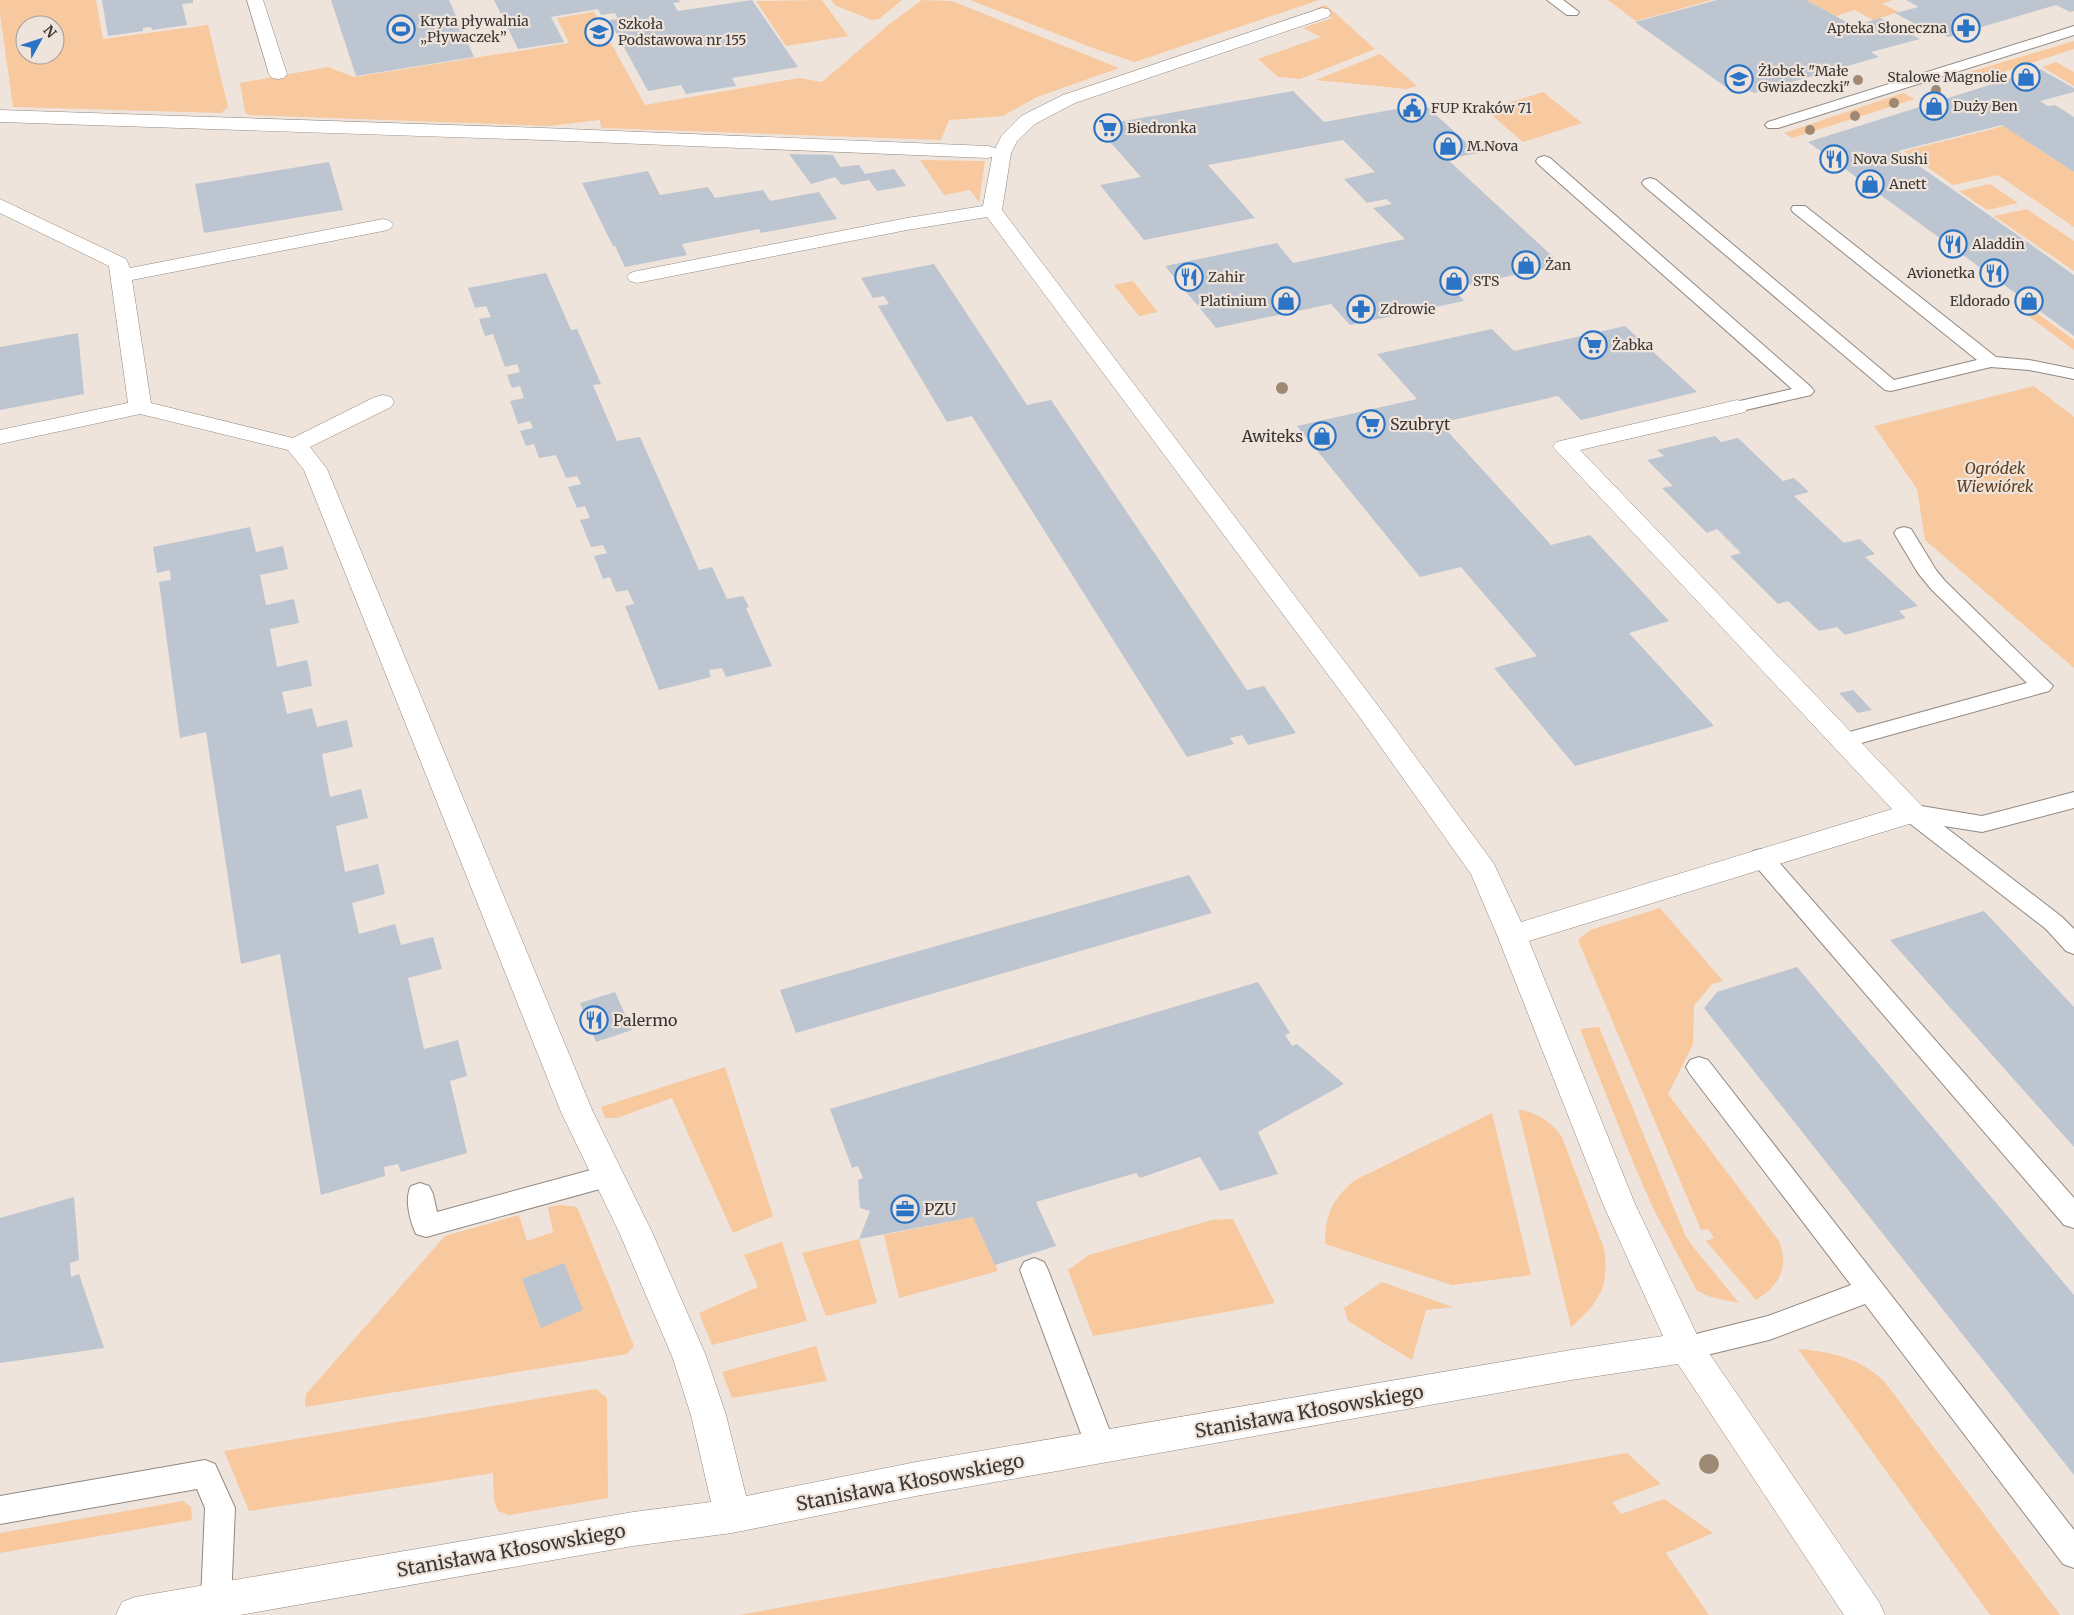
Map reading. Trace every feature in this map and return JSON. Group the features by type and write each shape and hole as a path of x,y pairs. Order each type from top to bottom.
{"street":[{"path":"255,0 278,74"},
{"path":"1322,13 1069,99 1028,120 1009,139 1002,153 992,210 1370,714 1484,871 1512,935 1619,1204 1686,1348 1866,1615"},
{"path":"0,116 988,152"},
{"path":"0,205 119,263 140,407"},
{"path":"637,277 907,224 992,210"},
{"path":"122,276 383,225"},
{"path":"296,445 383,402"},
{"path":"0,437 140,407 296,445 315,469 577,1112 609,1176 689,1357 723,1466 732,1516"},
{"path":"1512,935 1912,813 1564,447 1736,407"},
{"name":"Stanisława Kłosowskiego","path":"135,1615 633,1529 732,1516 916,1479 1571,1365 1686,1348"}],"lane":[{"path":"1554,0 1572,12"},
{"path":"1773,126 2074,30"},
{"path":"1544,161 1805,391 1736,407"},
{"path":"1650,183 1891,386 1991,362 2029,365 2074,374"},
{"path":"1799,209 1991,362"},
{"path":"1843,740 2042,686 1938,585 1928,573 1904,533"},
{"path":"1912,813 1982,824 2074,800"},
{"path":"1912,813 2054,923 2074,945"},
{"path":"1761,858 2074,1217"},
{"path":"1699,1067 2074,1554"},
{"path":"420,1194 426,1226 609,1176"},
{"path":"1034,1270 1101,1447"},
{"path":"1686,1348 1769,1328 1870,1290"},
{"path":"0,1510 205,1474 220,1508 216,1601"}],"green space":[{"path":"0,0 96,0 103,39 208,25 228,107 221,113 13,107 0,14"},
{"path":"822,0 848,36 786,46 756,1"},
{"path":"831,0 902,0 879,19 872,20 836,6"},
{"path":"922,0 952,1 1119,68 1037,97 1003,116 949,120 941,140 601,128 600,120 549,126 249,115 245,112 240,83 328,67 354,77 569,43 557,18 594,12 645,105 799,78 822,82 892,22"},
{"path":"970,0 1319,0 1135,62 1093,48"},
{"path":"1608,0 1712,0 1636,21"},
{"path":"1806,0 1893,0 1882,4 1899,12 1873,20 1855,10 1836,16"},
{"path":"1326,5 1375,49 1300,79 1278,77 1258,59 1321,37 1303,28 1332,18 1316,8"},
{"path":"2074,41 2074,49 1970,83 1956,76"},
{"path":"1380,54 1417,86 1407,89 1316,80"},
{"path":"2056,62 2074,72 2074,86 2042,67"},
{"path":"1543,92 1582,123 1523,142 1486,110"},
{"path":"1903,93 1915,99 1792,138 1784,133"},
{"path":"2004,126 2074,172 2074,227 1998,175 1953,185 1904,151"},
{"path":"920,160 985,161 979,202 970,190 944,195"},
{"path":"1990,184 2018,203 1987,210 1959,191"},
{"path":"2027,209 2074,241 2074,271 1994,216"},
{"path":"1133,281 1158,312 1139,316 1114,285"},
{"path":"2026,305 2074,340 2074,350 2016,307"},
{"name":"Ogródek Wiewiórek","path":"2034,386 2074,417 2074,668 1925,540 1917,489 1874,426"},
{"path":"1660,908 1723,981 1712,984 1694,1006 1693,1044 1668,1094 1779,1241 1783,1259 1780,1275 1771,1289 1756,1300 1706,1241 1714,1238 1708,1229 1701,1230 1578,940 1590,930"},
{"path":"1599,1027 1686,1237 1739,1303 1711,1297 1697,1291 1653,1208 1580,1029"},
{"path":"725,1067 773,1216 733,1233 672,1098 617,1118 605,1118 601,1107"},
{"path":"1518,1109 1543,1118 1562,1137 1604,1248 1605,1273 1600,1293 1589,1310 1571,1327"},
{"path":"1492,1113 1531,1275 1452,1285 1325,1244 1326,1224 1331,1208 1347,1187 1355,1180"},
{"path":"560,1205 577,1207 634,1346 627,1354 305,1407 306,1394 445,1236 519,1215 527,1241 553,1232 548,1207"},
{"path":"973,1217 998,1271 899,1298 884,1235"},
{"path":"1233,1219 1275,1303 1093,1336 1068,1270 1089,1255 1212,1220"},
{"path":"859,1239 877,1303 826,1316 802,1253"},
{"path":"782,1242 807,1321 712,1345 699,1313 758,1287 744,1255"},
{"path":"1382,1282 1453,1307 1426,1310 1412,1360 1348,1321 1344,1308"},
{"path":"816,1346 827,1381 732,1398 722,1372"},
{"path":"1798,1349 1834,1354 1865,1367 1884,1381 2060,1615 1990,1615"},
{"path":"596,1389 607,1398 608,1498 509,1515 498,1511 494,1501 493,1473 249,1511 224,1451"},
{"path":"1627,1453 1661,1484 1612,1502 1621,1514 1664,1499 1713,1533 1666,1553 1709,1615 739,1615"},
{"path":"183,1501 191,1507 192,1520 0,1553 0,1533"}],"building":[{"path":"102,0 193,0 193,3 182,4 187,25 152,30 151,27 143,28 143,31 108,36"},
{"name":"Kryta pływalnia „Pływaczek”","path":"331,0 449,0 474,57 356,76"},
{"path":"494,0 679,0 680,2 673,3 678,11 752,0 798,67 732,78 736,86 686,94 681,85 648,91 609,20 618,19 615,13 601,15 598,9 551,17 564,42 518,49"},
{"path":"1717,0 1806,0 1854,26 1880,18 1920,39 1871,52 1879,57 1754,93 1746,89 1734,93 1635,22"},
{"path":"1906,0 2074,0 2074,11 2070,12 2056,5 1948,37 1940,33 1935,35 1895,13 1919,7"},
{"path":"2040,69 2074,88 2074,92 2040,101 2048,106 2055,105 2074,117 2074,172 2002,125 1898,151 2074,275 2074,336 1808,142"},
{"path":"1293,91 1324,122 1424,104 1478,153 1447,159 1562,265 1453,288 1464,301 1350,325 1331,304 1216,328 1165,266 1277,243 1293,263 1405,239 1373,208 1392,204 1386,199 1367,203 1344,179 1375,172 1343,140 1208,165 1255,218 1144,240 1100,185 1141,177 1096,126"},
{"path":"789,154 833,155 840,167 859,165 865,174 894,169 906,186 877,191 869,180 842,185 835,177 811,184"},
{"path":"329,162 343,210 204,233 195,184"},
{"path":"648,171 660,195 708,187 715,198 763,190 770,201 819,192 837,219 761,233 759,229 682,244 687,255 625,267 582,183"},
{"path":"934,264 1027,405 1051,400 1247,690 1264,686 1296,733 1248,745 1242,735 1230,738 1234,744 1187,757 972,416 947,422 878,306 889,304 884,296 873,298 861,278"},
{"path":"546,273 571,330 577,329 601,384 593,385 617,441 640,437 699,570 712,567 727,599 743,596 749,607 746,608 772,666 726,677 722,668 709,670 711,677 659,690 625,606 634,604 628,590 616,592 610,577 603,579 594,556 607,553 603,545 591,547 580,520 590,518 585,506 577,508 568,487 581,484 577,476 566,478 556,455 539,458 534,444 526,446 520,431 533,428 530,421 518,424 510,401 524,398 520,386 512,388 507,375 520,372 517,364 505,367 493,334 485,336 479,319 491,317 486,306 475,308 468,288"},
{"path":"1625,326 1697,392 1581,420 1558,396 1440,423 1551,545 1590,535 1669,621 1629,633 1714,726 1575,766 1494,668 1537,656 1461,567 1420,577 1297,426 1417,399 1377,354 1492,329 1514,351"},
{"path":"78,333 84,394 0,410 0,347"},
{"path":"1715,436 1721,442 1738,438 1783,481 1794,478 1809,492 1794,496 1844,543 1860,539 1875,554 1865,557 1918,606 1899,611 1906,618 1845,635 1837,627 1819,631 1788,601 1778,604 1730,556 1741,553 1717,529 1707,533 1662,488 1673,486 1647,460 1664,456 1657,450"},
{"path":"250,527 256,552 283,546 288,569 260,575 266,605 294,599 299,623 270,629 277,667 307,660 310,673 312,686 282,692 287,714 312,708 317,727 347,720 353,747 322,754 330,797 361,789 368,818 336,826 345,872 378,864 385,894 352,903 359,934 395,924 401,945 433,937 442,969 408,978 424,1049 458,1040 467,1076 450,1081 467,1153 401,1172 398,1164 384,1167 385,1176 321,1195 280,954 241,964 206,732 180,738 159,582 171,580 170,570 157,573 153,547"},
{"path":"1853,690 1872,710 1858,713 1839,693"},
{"path":"1189,875 1212,913 796,1033 780,990"},
{"path":"1984,911 2074,1007 2074,1147 1890,940"},
{"path":"1797,967 2074,1295 2074,1475 1704,1008 1717,992"},
{"path":"1258,982 1290,1033 1285,1035 1292,1046 1297,1044 1344,1084 1258,1132 1278,1174 1220,1191 1200,1157 1140,1178 1136,1173 1036,1202 1056,1246 995,1265 973,1217 859,1239 870,1211 860,1208 858,1180 863,1178 858,1166 852,1168 830,1109"},
{"path":"615,992 632,1030 596,1042 580,1003"},
{"path":"74,1197 79,1260 70,1263 71,1277 79,1274 104,1348 0,1363 0,1218"},
{"path":"564,1263 583,1310 541,1328 522,1279"}],"place":[{"name":"Apteka Słoneczna","path":"1966,28"},
{"name":"Kryta pływalnia „Pływaczek”","path":"401,29"},
{"name":"Szkoła Podstawowa nr 155","path":"599,32"},
{"name":"Stalowe Magnolie","path":"2026,77"},
{"name":"Żłobek \"Małe Gwiazdeczki\"","path":"1739,79"},
{"name":"Duży Ben","path":"1934,106"},
{"name":"FUP Kraków 71","path":"1412,108"},
{"name":"Biedronka","path":"1108,128"},
{"name":"M.Nova","path":"1448,146"},
{"name":"Nova Sushi","path":"1834,159"},
{"name":"Anett","path":"1870,184"},
{"name":"Aladdin","path":"1953,244"},
{"name":"Żan","path":"1526,265"},
{"name":"Avionetka","path":"1994,273"},
{"name":"Zahir","path":"1189,277"},
{"name":"STS","path":"1454,281"},
{"name":"Platinium","path":"1286,301"},
{"name":"Eldorado","path":"2029,301"},
{"name":"Zdrowie","path":"1361,309"},
{"name":"Żabka","path":"1593,345"},
{"name":"Szubryt","path":"1371,424"},
{"name":"Awiteks","path":"1322,436"},
{"name":"Palermo","path":"594,1020"},
{"name":"PZU","path":"905,1209"}]}
